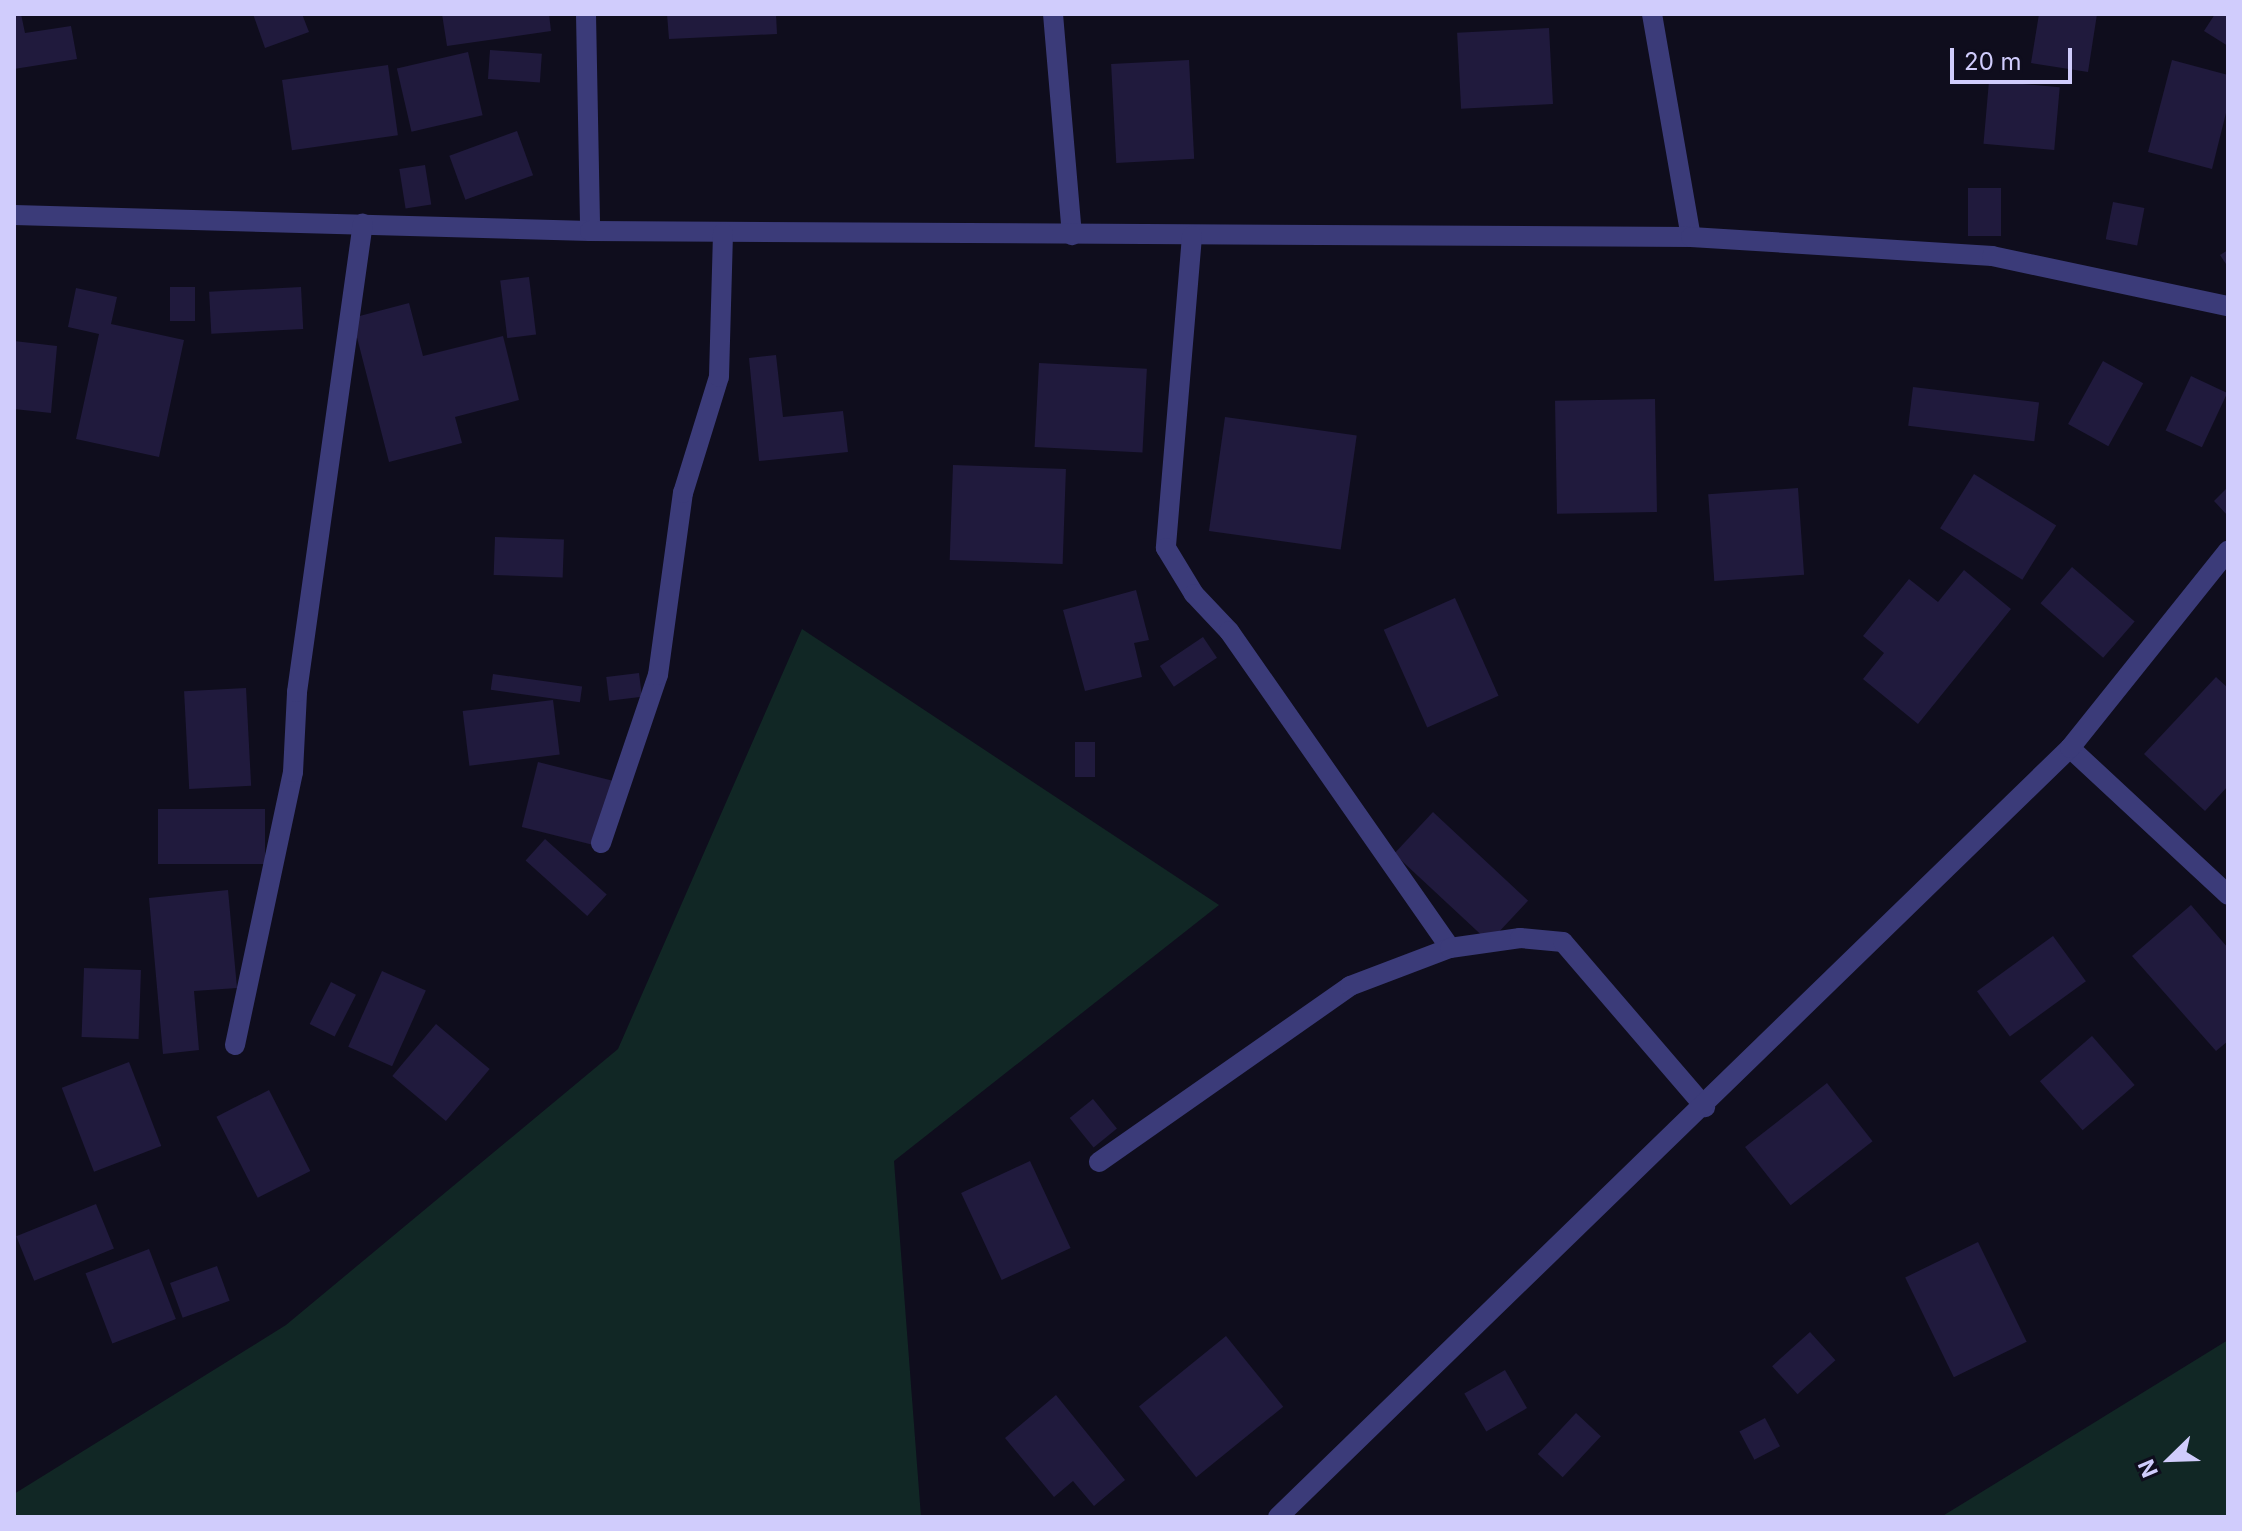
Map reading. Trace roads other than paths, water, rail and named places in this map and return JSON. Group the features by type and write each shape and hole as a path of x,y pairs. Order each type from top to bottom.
{"street":[{"path":"586,14 590,231"},
{"path":"1053,14 1072,235"},
{"path":"1652,14 1691,237"},
{"path":"14,215 723,233 1691,237 1992,256 2228,306"},
{"path":"235,1045 293,772 297,692 363,224"},
{"path":"601,843 658,675 683,493 719,377 723,233"},
{"path":"1192,236 1166,548 1194,594 1229,631 1450,948"},
{"path":"1278,1517 1705,1107 2070,748 2228,551"},
{"path":"2070,748 2228,895"},
{"path":"1099,1162 1350,986 1450,948 1520,938 1563,942 1705,1107"}]}
